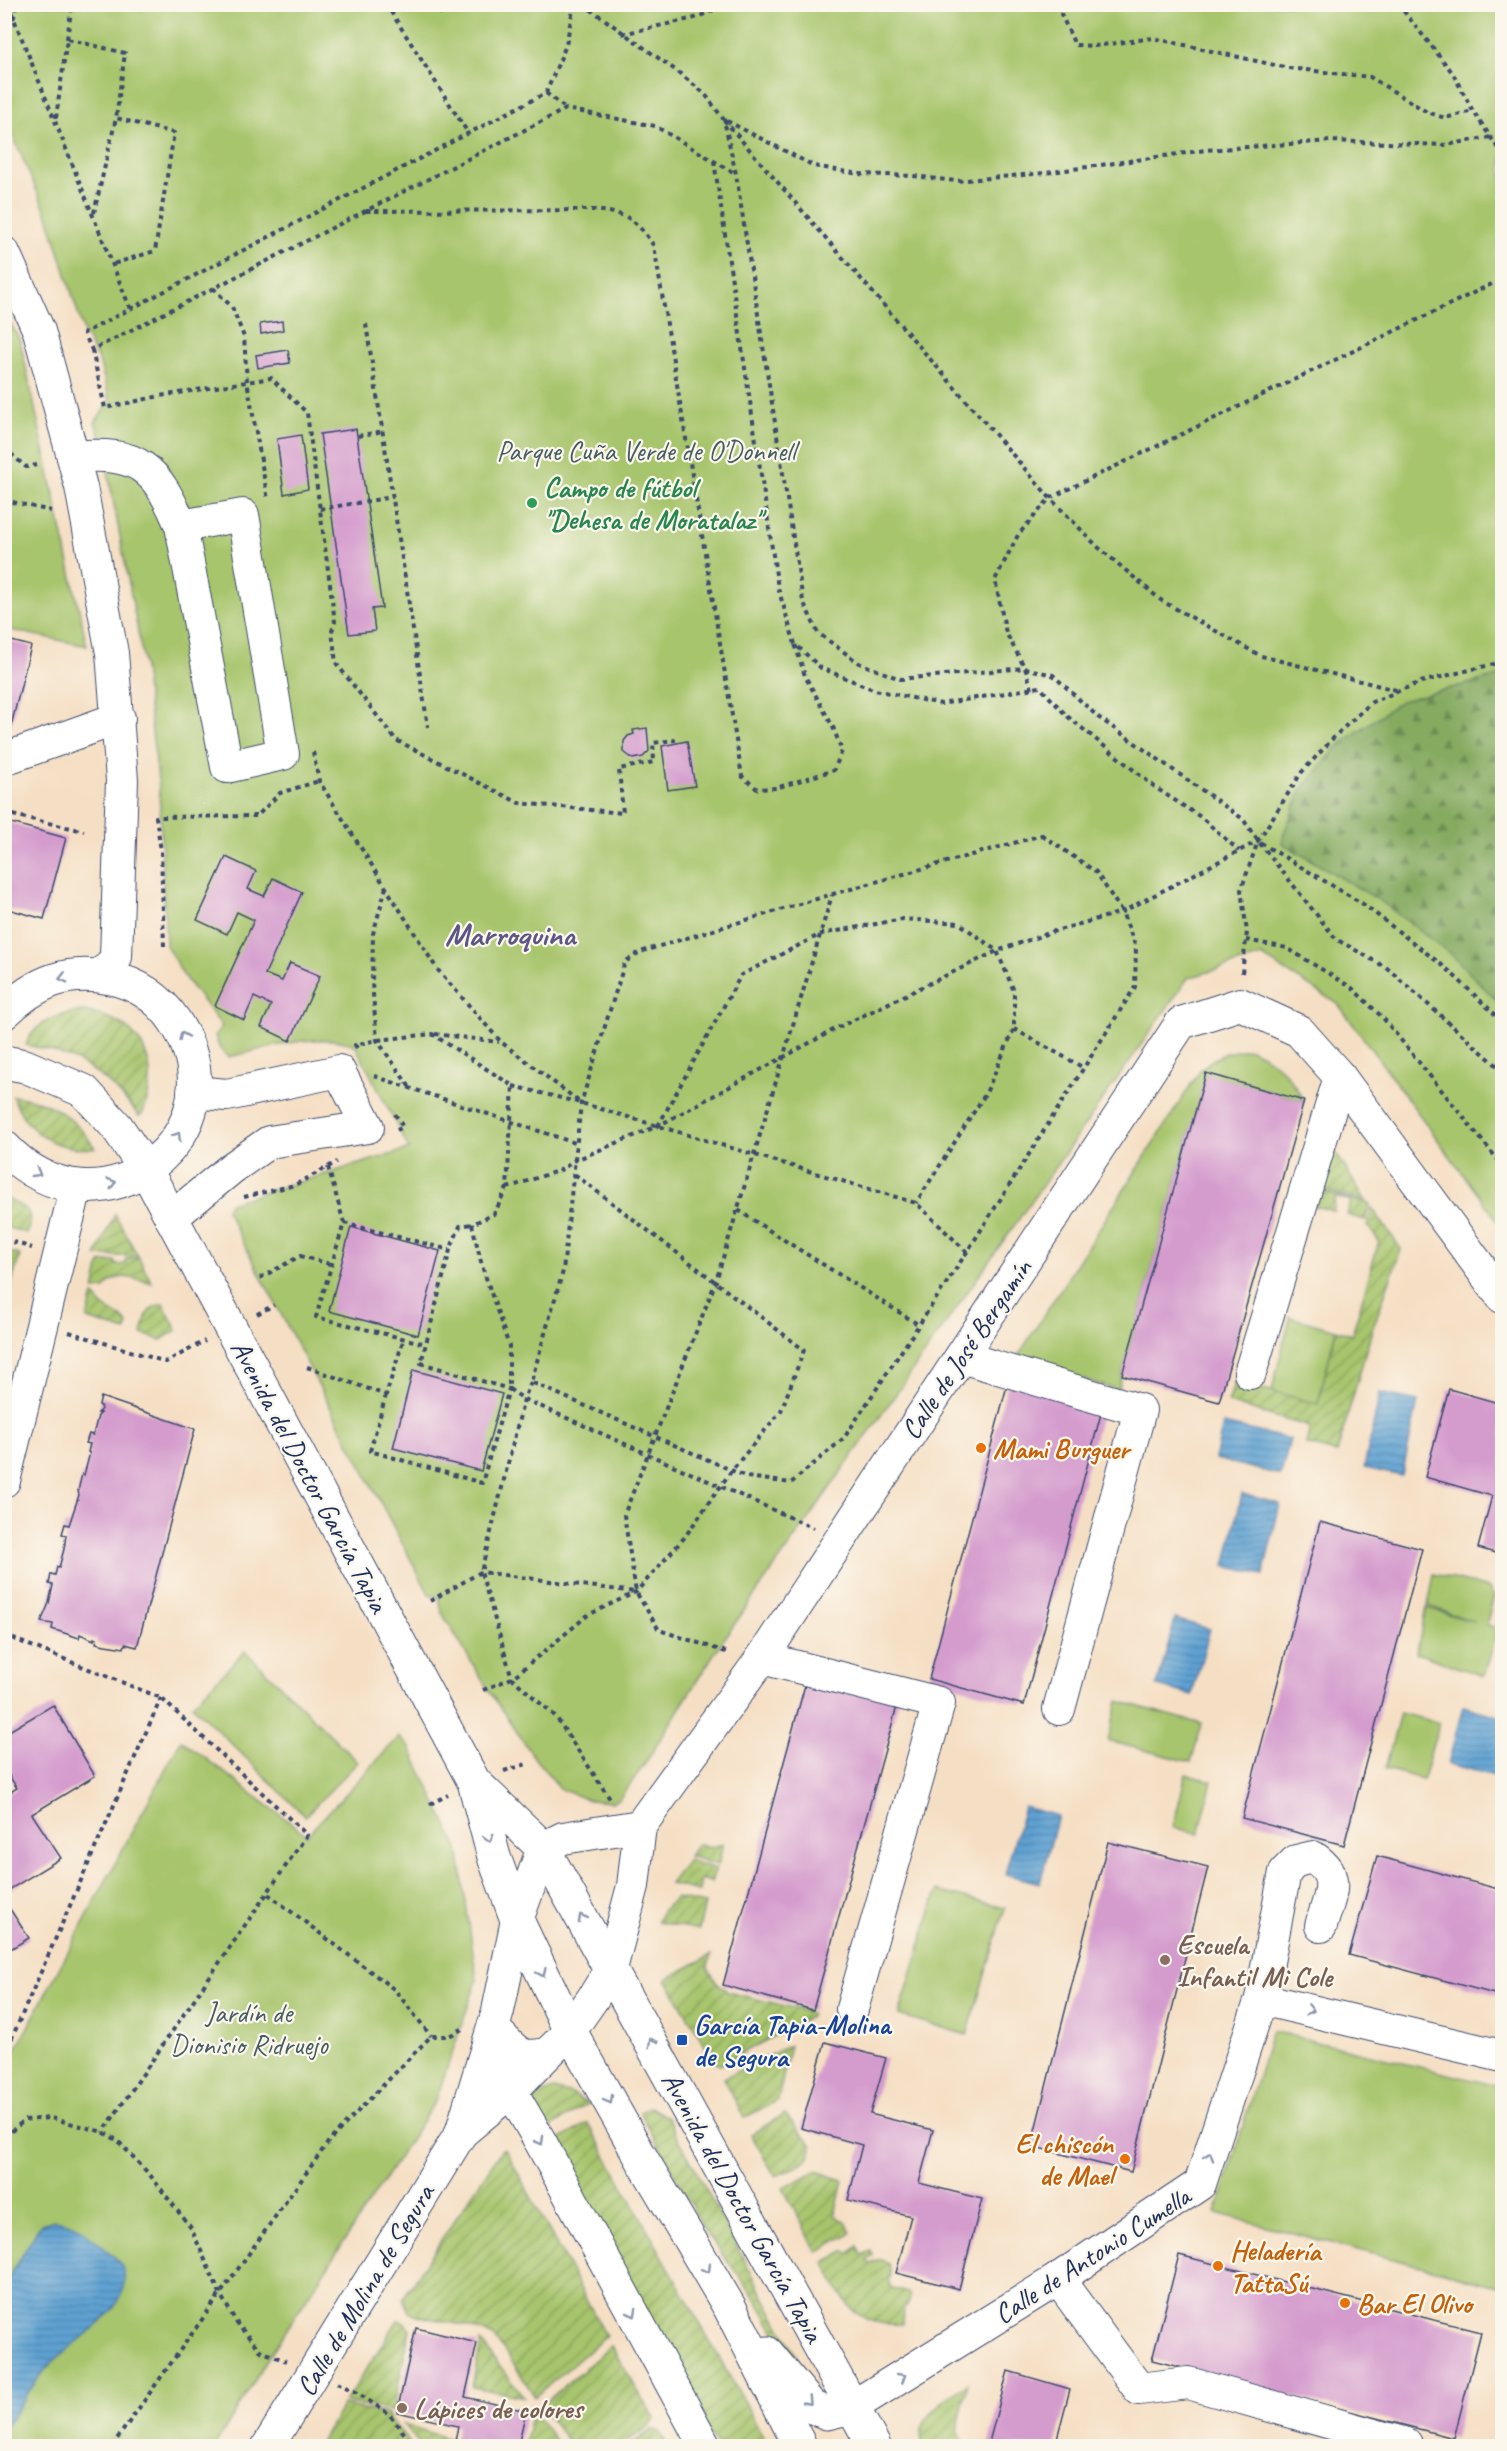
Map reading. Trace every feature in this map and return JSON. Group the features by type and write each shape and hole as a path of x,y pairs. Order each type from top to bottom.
{"main road":[{"path":"4,1013 21,997 41,985 62,977 106,967 123,981 140,988 168,1012 183,1033 192,1062 193,1092 189,1114 180,1134 165,1154 146,1170 113,1184 75,1187 51,1181 19,1162 4,1147"},
{"name":"Avenida del Doctor García Tapia","path":"4,1062 25,1066 84,1090 117,1126 146,1170 474,1782 495,1857 517,1920 570,2031 730,2308 800,2446"},
{"name":"Avenida del Doctor García Tapia","path":"474,1782 543,1848 874,2446"},
{"path":"730,2308 812,2407 827,2413 852,2407"}],"street":[{"path":"4,253 39,331 81,487 112,653 119,718 122,780 106,967"},
{"path":"73,457 100,454 129,459 153,474 169,498 181,526 227,767 283,754 243,515 181,526"},
{"path":"4,759 119,718"},
{"name":"Calle de José Bergamín","path":"610,1969 633,1886 640,1826 762,1658 1181,1023 1240,1004 1299,1031 1340,1077 1503,1297"},
{"path":"171,1218 232,1168 269,1142 368,1127 339,1071 227,1095 193,1092"},
{"path":"1250,1373 1340,1077"},
{"path":"4,1481 12,1419 42,1324 75,1187"},
{"path":"961,1357 1140,1410 1059,1709"},
{"path":"762,1658 939,1703 852,2010"},
{"path":"543,1848 563,1838 640,1826"},
{"path":"591,1833 609,1845 625,1863 633,1886"},
{"name":"Calle de Molina de Segura","path":"268,2446 461,2133 499,2023 517,1920 543,1848"},
{"name":"Calle de Antonio Cumella","path":"852,2407 1058,2279 1200,2184 1261,1999 1285,1872 1296,1861 1313,1857 1327,1867 1332,1883 1321,1926"},
{"path":"570,2031 610,1969"},
{"path":"1261,1999 1503,2056"},
{"path":"499,2023 519,2054 530,2057 545,2054"},
{"name":"Calle de Molina de Segura","path":"499,2023 501,2064 511,2091"},
{"name":"Calle de Molina de Segura","path":"461,2133 511,2091 570,2031"},
{"path":"511,2091 705,2446"},
{"path":"1058,2279 1139,2389 1188,2383 1406,2444 1405,2446"}],"path":[{"path":"8,4 130,308"},
{"path":"14,17 16,4"},
{"path":"56,120 72,4"},
{"path":"386,4 468,133"},
{"path":"423,4 436,12 452,15 470,4"},
{"path":"574,4 566,45 546,93 84,333 92,350 105,408 271,378 308,413 335,622 332,631 336,663 396,740 519,803 623,813 619,769 654,762 652,743 674,740 674,742"},
{"path":"583,4 705,94 724,120 1050,498 1098,547 1162,601 1261,656 1400,691"},
{"path":"622,34 695,18 728,4"},
{"path":"1061,4 1061,14 1075,45 1095,46 1153,38 1288,68 1370,77 1428,112 1445,118 1473,111"},
{"path":"1398,4 1452,72 1473,111 1503,154"},
{"path":"4,21 14,17"},
{"path":"67,39 125,53 116,118 94,215"},
{"path":"546,93 566,109 655,126 736,174"},
{"path":"92,350 566,109"},
{"path":"113,264 155,251 174,133 116,118"},
{"path":"724,120 814,166 859,174 913,176 956,181 1045,173 1206,150 1330,141 1446,145 1491,137"},
{"path":"724,120 736,174 803,601 818,633 859,663 900,679 1025,668 1053,675 1098,717 1243,819 1336,939 1387,968 1503,1070"},
{"path":"365,211 595,210 623,213 641,227 654,246 742,776 757,789 776,788 834,770 842,751 833,727 805,676 778,588 714,160"},
{"path":"1032,689 1025,668 1006,633 995,580 1018,535 1050,498 1503,279"},
{"path":"213,288 232,307 244,337 247,381 270,509"},
{"path":"366,324 428,728"},
{"path":"358,436 382,431"},
{"path":"4,448 26,467 37,465"},
{"path":"320,509 393,497"},
{"path":"4,500 51,511"},
{"path":"795,644 820,668 875,690 941,704 1040,687 1066,716 1156,788 1202,818 1239,851"},
{"path":"1242,973 1247,932 1241,890 1258,841 1301,773 1337,734 1372,702 1421,682 1503,662"},
{"path":"311,741 319,781 437,969 501,1042 580,1103"},
{"path":"164,946 161,911 161,851 156,817 257,816 280,794 319,781"},
{"path":"4,813 84,831"},
{"path":"531,1382 747,1477 790,1483 844,1438 967,1252 1135,987 1136,947 1122,912 1096,872 1042,835 640,952 625,962 580,1103 563,1271 524,1399 481,1572 512,1678 556,1717 612,1802 640,1826"},
{"path":"507,1188 563,1169 573,1161 658,1126 837,1028 997,951 1055,931 1122,912 1258,841"},
{"path":"1258,841 1363,903 1447,969 1503,1021"},
{"path":"386,886 373,934 372,983 377,1040 411,1089"},
{"path":"726,1652 659,1630 636,1592 624,1515 716,1281 756,1156 833,894"},
{"path":"658,1126 741,975 821,934 903,919 959,922 997,951 1014,991 1014,1029 986,1093 916,1203"},
{"path":"1246,940 1287,948 1352,988 1383,1018 1503,1165"},
{"path":"1014,1029 1084,1068"},
{"path":"360,1055 355,1045 377,1040 432,1034 501,1042"},
{"path":"432,1034 513,1086 580,1103 916,1203 967,1252"},
{"path":"376,1084 370,1075 575,1143"},
{"path":"513,1086 507,1188 494,1214 472,1224 460,1226 450,1250 421,1364 509,1389 524,1399 811,1526"},
{"path":"392,1110 403,1127 394,1132"},
{"path":"242,1197 295,1185 347,1157"},
{"path":"328,1167 344,1223 316,1317 426,1344"},
{"path":"483,1690 512,1678 588,1615 636,1592 684,1538 732,1470 781,1412 804,1350 572,1173"},
{"path":"738,1210 919,1325"},
{"path":"344,1223 450,1250"},
{"path":"404,1338 370,1451 482,1483 509,1389 509,1346 482,1266 472,1224"},
{"path":"4,1239 41,1251"},
{"path":"260,1278 300,1256 330,1264"},
{"path":"42,1324 166,1362 231,1328"},
{"path":"307,1367 386,1395"},
{"path":"430,1601 439,1598 481,1572 636,1592"},
{"path":"4,1635 160,1698 307,1835 103,2132"},
{"path":"4,2056 160,1698"},
{"path":"268,1894 395,1990 431,2036"},
{"path":"112,2446 329,2141 431,2036 449,2036 499,2023"},
{"path":"4,2137 26,2120 51,2118 103,2132 117,2140 150,2175 191,2228 220,2294 238,2325 261,2351 357,2392 388,2414 414,2446"}],"green space":[{"name":"Parque Cuña Verde de O'Donnell","path":"4,5 1502,5 1502,1227 1338,1004 1262,956 1188,978 717,1649 642,1768 619,1799 612,1802 588,1800 561,1789 536,1760 487,1688 442,1613 439,1598 429,1594 226,1210 229,1203 409,1149 355,1045 340,1041 308,1041 228,1057 219,1047 215,1035 222,1026 185,978 166,945 159,788 142,653 102,441 95,422 110,401 100,364 84,333 49,219 5,118"},
{"path":"4,313 20,340 87,646 5,629"},
{"path":"1502,675 1502,1006 1453,956 1379,900 1282,843 1301,791 1340,744 1401,701"},
{"path":"82,1011 102,1015 118,1023 132,1033 141,1045 148,1059 150,1075 143,1113 139,1116 115,1089 90,1068 61,1054 26,1045 41,1024 65,1014"},
{"path":"1251,1049 1276,1064 1293,1083 1304,1101 1206,1074 1118,1390 1016,1359 1201,1069 1224,1054"},
{"path":"13,1096 39,1101 60,1112 79,1127 95,1148 68,1147 44,1137 26,1120"},
{"path":"1334,1150 1366,1201 1314,1187"},
{"path":"1311,1189 1370,1204 1365,1220 1347,1215 1351,1201 1336,1197 1333,1211 1307,1204"},
{"path":"4,1197 23,1207 29,1213 27,1233 5,1227"},
{"path":"1372,1208 1401,1249 1371,1333 1337,1453 1306,1444 1310,1427 1228,1403 1235,1381 1318,1404 1336,1330 1352,1335 1379,1241 1367,1225"},
{"path":"115,1214 138,1256 96,1256"},
{"path":"5,1251 20,1255 9,1291 5,1289"},
{"path":"139,1258 152,1283 126,1277 114,1279 105,1289 94,1290 100,1263 115,1261 116,1265 126,1264 126,1259"},
{"path":"93,1295 104,1307 128,1324 126,1331 87,1319"},
{"path":"163,1304 177,1330 161,1340 142,1334 150,1311"},
{"path":"1290,1317 1336,1330 1318,1405 1272,1391"},
{"path":"1434,1574 1489,1588 1494,1596 1486,1625 1498,1629 1484,1676 1416,1653 1427,1608 1475,1622 1428,1606"},
{"path":"245,1651 358,1762 305,1816 192,1705"},
{"path":"1118,1701 1202,1724 1191,1762 1108,1741"},
{"path":"1400,1713 1439,1723 1423,1779 1385,1769"},
{"name":"Jardín de Dionisio Ridruejo","path":"399,1737 410,1748 458,1848 477,1980 436,2100 272,2352 215,2446 5,2446 5,2070 181,1740 307,1835"},
{"path":"1186,1774 1212,1781 1199,1834 1173,1827"},
{"path":"697,1844 709,1848 723,1844 718,1865 689,1856"},
{"path":"688,1860 716,1869 711,1882 701,1879 699,1891 670,1884"},
{"path":"937,1891 1005,1908 967,2035 899,2015"},
{"path":"676,1898 705,1904 699,1930 657,1922 663,1910"},
{"path":"711,1955 708,1967 715,1980 728,1992 802,2010 811,2014 810,2017 720,2065 715,2063 666,1979"},
{"path":"1272,2031 1502,2087 1501,2287 1216,2213"},
{"path":"790,2045 778,2100 744,2118 724,2078"},
{"path":"553,2089 572,2094 588,2104 543,2132 528,2104 533,2097"},
{"path":"650,2107 667,2117 813,2387 804,2385 757,2300 705,2231 640,2112"},
{"path":"785,2114 812,2146 804,2162 775,2176 751,2134"},
{"path":"588,2123 768,2446 717,2446 552,2144"},
{"path":"502,2149 505,2149 606,2336 535,2397 507,2355 491,2336 472,2327 409,2312 403,2298"},
{"path":"816,2171 843,2180 835,2215 847,2224 851,2233 817,2252 783,2188"},
{"path":"857,2246 862,2255 871,2251 873,2256 867,2261 870,2264 880,2260 888,2263 891,2277 888,2278 890,2287 908,2292 910,2298 907,2307 904,2307 903,2324 886,2324 861,2316 852,2309 837,2288 824,2262 846,2251 849,2254"},
{"path":"398,2320 404,2322 410,2329 393,2411 345,2402"},
{"path":"481,2342 524,2397 472,2387"},
{"path":"611,2346 654,2418 650,2426 619,2446 571,2446 541,2406"},
{"path":"968,2383 957,2431 967,2446 923,2446 921,2436 928,2417 942,2402"},
{"path":"343,2405 387,2414 412,2446 318,2446"},
{"path":"534,2413 560,2446 524,2446 531,2415"},
{"path":"403,2424 449,2439 447,2446 421,2446"},
{"path":"652,2430 659,2431 668,2446 629,2446"}],"water":[{"path":"1380,1393 1418,1401 1402,1476 1364,1468"},
{"path":"1223,1424 1290,1439 1281,1475 1215,1459"},
{"path":"1242,1494 1280,1504 1263,1575 1225,1566"},
{"path":"1175,1619 1210,1629 1192,1695 1157,1686"},
{"path":"1463,1706 1502,1717 1502,1778 1448,1764"},
{"path":"1024,1807 1058,1816 1040,1883 1005,1874"},
{"path":"54,2220 80,2229 110,2252 121,2265 125,2279 122,2293 115,2307 104,2319 48,2367 5,2427 5,2284 41,2224"}],"building":[{"path":"282,321 283,330 261,334 260,324"},
{"path":"288,350 290,363 258,368 256,355"},
{"path":"356,429 382,608 372,609 375,631 349,634 320,434"},
{"path":"301,435 308,489 284,494 277,439"},
{"path":"4,639 31,646 11,726 4,724"},
{"path":"647,728 649,751 643,757 633,759 624,752 624,741 628,736 634,734 633,730"},
{"path":"687,741 695,786 668,790 662,746"},
{"path":"4,821 66,838 44,919 4,908"},
{"path":"226,857 256,871 248,889 264,896 273,878 302,892 265,974 282,981 290,963 320,976 290,1041 261,1027 271,1005 254,997 244,1020 215,1006 254,920 237,912 227,934 197,920"},
{"path":"1206,1073 1304,1101 1219,1402 1122,1375"},
{"path":"351,1227 440,1251 418,1335 329,1311"},
{"path":"413,1370 502,1394 481,1471 393,1448"},
{"path":"1008,1382 1103,1406 1024,1705 929,1679"},
{"path":"1449,1389 1502,1404 1502,1555 1478,1548 1492,1496 1425,1477"},
{"path":"101,1397 195,1429 137,1647 125,1644 124,1648 96,1643 97,1639 94,1638 94,1640 80,1634 79,1638 52,1629 53,1624 41,1622 53,1585 49,1584 51,1574 55,1575 57,1567 59,1568 64,1549 66,1535 62,1534 65,1524 69,1525 79,1495 82,1474 84,1475 90,1453 88,1452 90,1444 86,1443 89,1434 93,1435 101,1413 98,1413 101,1409 99,1405"},
{"path":"1320,1522 1422,1549 1344,1845 1242,1818"},
{"path":"808,1674 899,1699 813,2010 723,1985"},
{"path":"53,1705 95,1776 32,1814 61,1858 4,1893 4,1796 17,1788 4,1768 4,1734"},
{"path":"1108,1842 1208,1867 1131,2172 1031,2146"},
{"path":"1377,1856 1502,1890 1502,1996 1349,1955"},
{"path":"4,1900 29,1938 4,1953"},
{"path":"825,2042 886,2058 870,2114 933,2130 919,2183 982,2199 959,2289 896,2273 911,2216 848,2200 862,2145 801,2128"},
{"path":"1179,2255 1481,2332 1454,2438 1152,2360"},
{"path":"416,2328 477,2343 465,2397 526,2411 518,2446 454,2446 458,2426 397,2412"},
{"path":"1008,2371 1070,2389 1055,2446 988,2446"}],"place":[{"name":"Campo de fútbol \"Dehesa de Moratalaz\"","path":"532,503"},
{"name":"Mami Burguer","path":"981,1448"},
{"name":"Escuela Infantil Mi Cole","path":"1165,1960"},
{"name":"García Tapia-Molina de Segura","path":"682,2040"},
{"name":"El chiscón de Mael","path":"1125,2159"},
{"name":"Heladería TattaSú","path":"1218,2266"},
{"name":"Bar El Olivo","path":"1345,2303"},
{"name":"Lápices de colores","path":"402,2408"}],"district":[{"name":"Marroquina","path":"510,934"}]}
